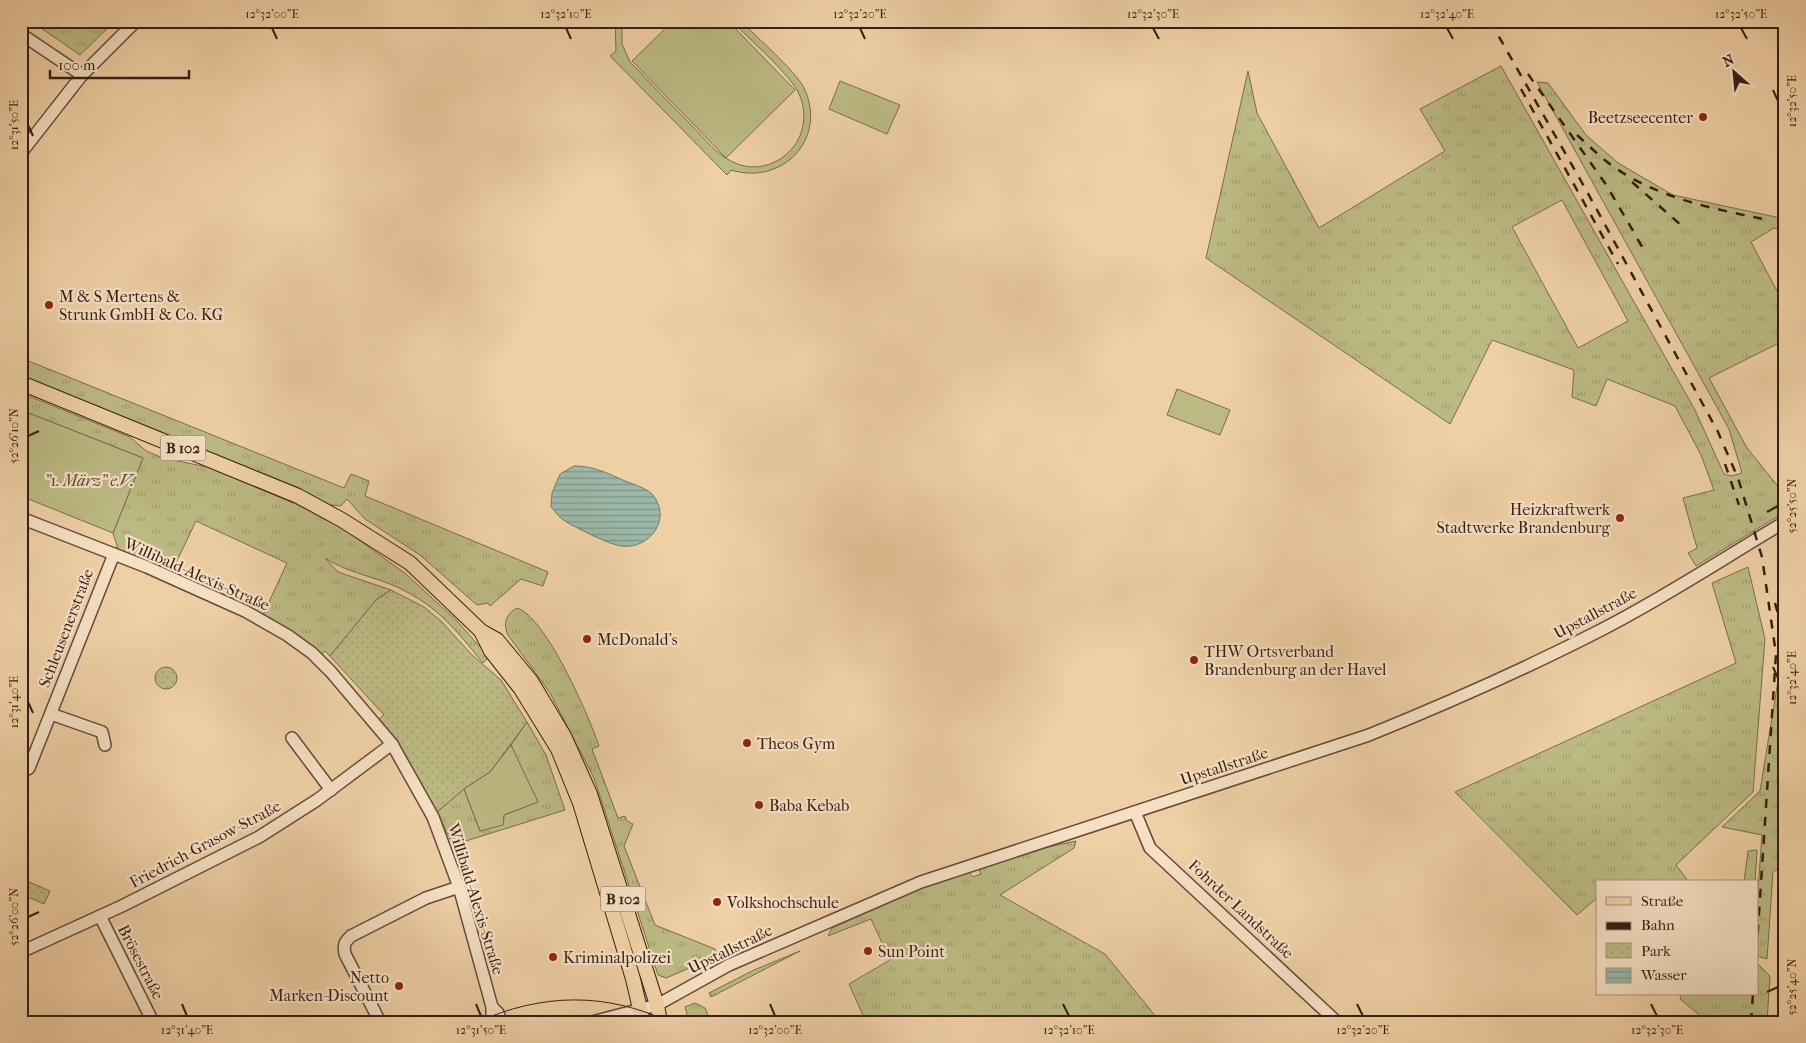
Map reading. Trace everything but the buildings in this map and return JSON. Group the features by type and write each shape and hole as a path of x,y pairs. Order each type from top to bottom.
{"main road":[{"name":"B 102","path":"21,383 298,496 342,520 410,563 481,631 497,640 531,681 568,744 590,794 657,1005 660,1022"},
{"name":"B 102","path":"481,631 491,651 521,688 558,749 592,838 642,1017"}],"street":[{"path":"21,153 82,75 136,21"},
{"path":"21,34 82,75"},
{"name":"Willibald-Alexis-Straße","path":"21,518 114,554 262,619 287,634 312,653 330,672 392,744 433,817 459,887 492,1007 492,1022"},
{"name":"Upstallstraße","path":"592,1022 642,1017 657,1005 729,965 916,884 1024,846 1369,735 1502,679 1603,629 1785,522"},
{"name":"Schleusenerstraße","path":"21,774 29,768 114,554"},
{"path":"51,714 102,732 105,745"},
{"path":"292,738 330,790"},
{"name":"Friedrich-Grasow-Straße","path":"21,952 100,916 259,837 330,790 392,744"},
{"name":"Fohrder Landstraße","path":"1134,812 1150,848 1337,1022"},
{"path":"380,1022 345,954 343,946 345,941 426,898 459,887"},
{"name":"Brösestraße","path":"100,916 153,1022"},
{"name":"Willibald-Alexis-Straße","path":"492,1007 498,1013 501,1022"}],"green space":[{"path":"31,21 115,21 80,55"},
{"path":"615,21 622,21 622,44 630,62 712,146 727,159 739,165 758,167 777,161 790,151 796,143 803,126 803,108 797,90 791,82 776,64 732,21 741,21 784,63 804,88 810,107 810,124 805,140 796,154 783,164 768,171 750,173 731,170 727,175 610,56 616,51"},
{"path":"673,21 728,21 795,90 726,158 632,61"},
{"path":"1501,66 1695,410 1724,474 1731,476 1742,473 1729,429 1537,82 1548,83 1586,135 1618,163 1673,195 1785,219 1785,231 1774,228 1751,242 1785,306 1785,340 1709,378 1747,448 1785,495 1785,512 1696,566 1688,553 1697,548 1683,498 1714,490 1701,455 1675,406 1607,379 1596,406 1572,397 1574,370 1492,340 1450,424 1206,258 1248,71 1257,113 1319,228 1445,151 1420,109","holes":["1562,200 1628,321 1578,348 1512,227"]},
{"path":"840,81 900,105 887,134 829,109"},
{"path":"21,358 344,488 351,474 369,481 365,496 548,572 543,586 521,579 490,606 488,603 477,605 420,555 365,519 347,499 341,506 330,505 297,487 21,375"},
{"path":"1177,389 1230,410 1220,435 1167,415"},
{"path":"21,393 130,437 146,451 163,458 207,467 298,505 344,529 406,574 456,620 489,657 483,663 445,619 424,602 388,583 352,571 325,558 338,572 391,590 376,600 330,656 325,651 320,656 290,631 263,615 287,563 196,521 171,573 119,552 113,533 143,458 21,410"},
{"name":"\"1. März\" e.V.","path":"21,410 143,458 113,533 21,496"},
{"path":"1748,567 1765,639 1753,792 1676,865 1687,880 1596,880 1596,899 1577,915 1455,792 1736,663 1712,583"},
{"path":"391,590 424,607 442,622 471,654 501,680 527,722 490,772 464,789 437,812 401,749 378,720 384,715 330,656 376,600"},
{"path":"517,608 528,615 541,629 565,669 586,713 599,746 592,749 618,818 625,816 627,821 633,824 624,846 655,925 715,949 718,956 666,978 658,975 594,778 550,693 508,635 506,620"},
{"path":"1785,638 1785,864 1773,872 1767,959 1758,956 1758,890 1762,835 1722,827 1760,791"},
{"path":"166,667 174,670 177,678 174,686 166,689 158,686 155,678 158,670"},
{"path":"527,722 546,755 565,810 453,845 437,812 464,789 480,831 504,815 537,802 511,745"},
{"path":"511,745 538,802 504,815 503,825 480,831 464,789 490,772"},
{"path":"1076,841 1074,848 1000,895 1105,954 1157,1018 1152,1022 866,1022 849,984 890,960 871,919 828,936 832,928 967,870 973,877 981,874 978,867 1030,851"},
{"path":"1757,850 1755,880 1744,880 1748,851"},
{"path":"27,881 50,891 44,904 21,894"},
{"path":"800,951 711,997 709,993 754,970"},
{"path":"1758,964 1770,976 1767,1022 1708,1022 1680,999 1681,996 1758,996"},
{"path":"695,1003 705,1008 711,1022 686,1022 687,1014 685,1007"}],"water":[{"path":"574,466 600,470 643,488 652,494 658,503 660,513 659,522 649,538 632,546 616,545 573,526 561,518 551,507 552,493 560,474"}],"tram line":[{"path":"477,1022 502,1012 526,1006 550,1001 574,1000 622,1005 670,1022"}],"railway":[{"path":"1490,21 1585,188 1718,432 1738,478 1762,557 1776,654 1758,929"},
{"path":"1528,74 1607,186 1644,250"},
{"path":"1521,89 1618,264"},
{"path":"1577,135 1606,161 1623,173 1661,192 1701,205 1763,219"},
{"path":"1632,182 1682,226"},
{"path":"1725,464 1739,505"},
{"path":"1775,603 1785,639"},
{"path":"1751,1022 1753,996"}],"place":[{"name":"Beetzseecenter","path":"1703,117"},
{"name":"M & S Mertens & Strunk GmbH & Co. KG","path":"49,305"},
{"name":"Heizkraftwerk Stadtwerke Brandenburg","path":"1620,518"},
{"name":"McDonald's","path":"587,639"},
{"name":"THW Ortsverband Brandenburg an der Havel","path":"1194,660"},
{"name":"Theos Gym","path":"747,743"},
{"name":"Baba Kebab","path":"759,805"},
{"name":"Volkshochschule","path":"717,902"},
{"name":"Sun Point","path":"868,951"},
{"name":"Kriminalpolizei","path":"553,957"},
{"name":"Netto Marken-Discount","path":"399,986"}]}
